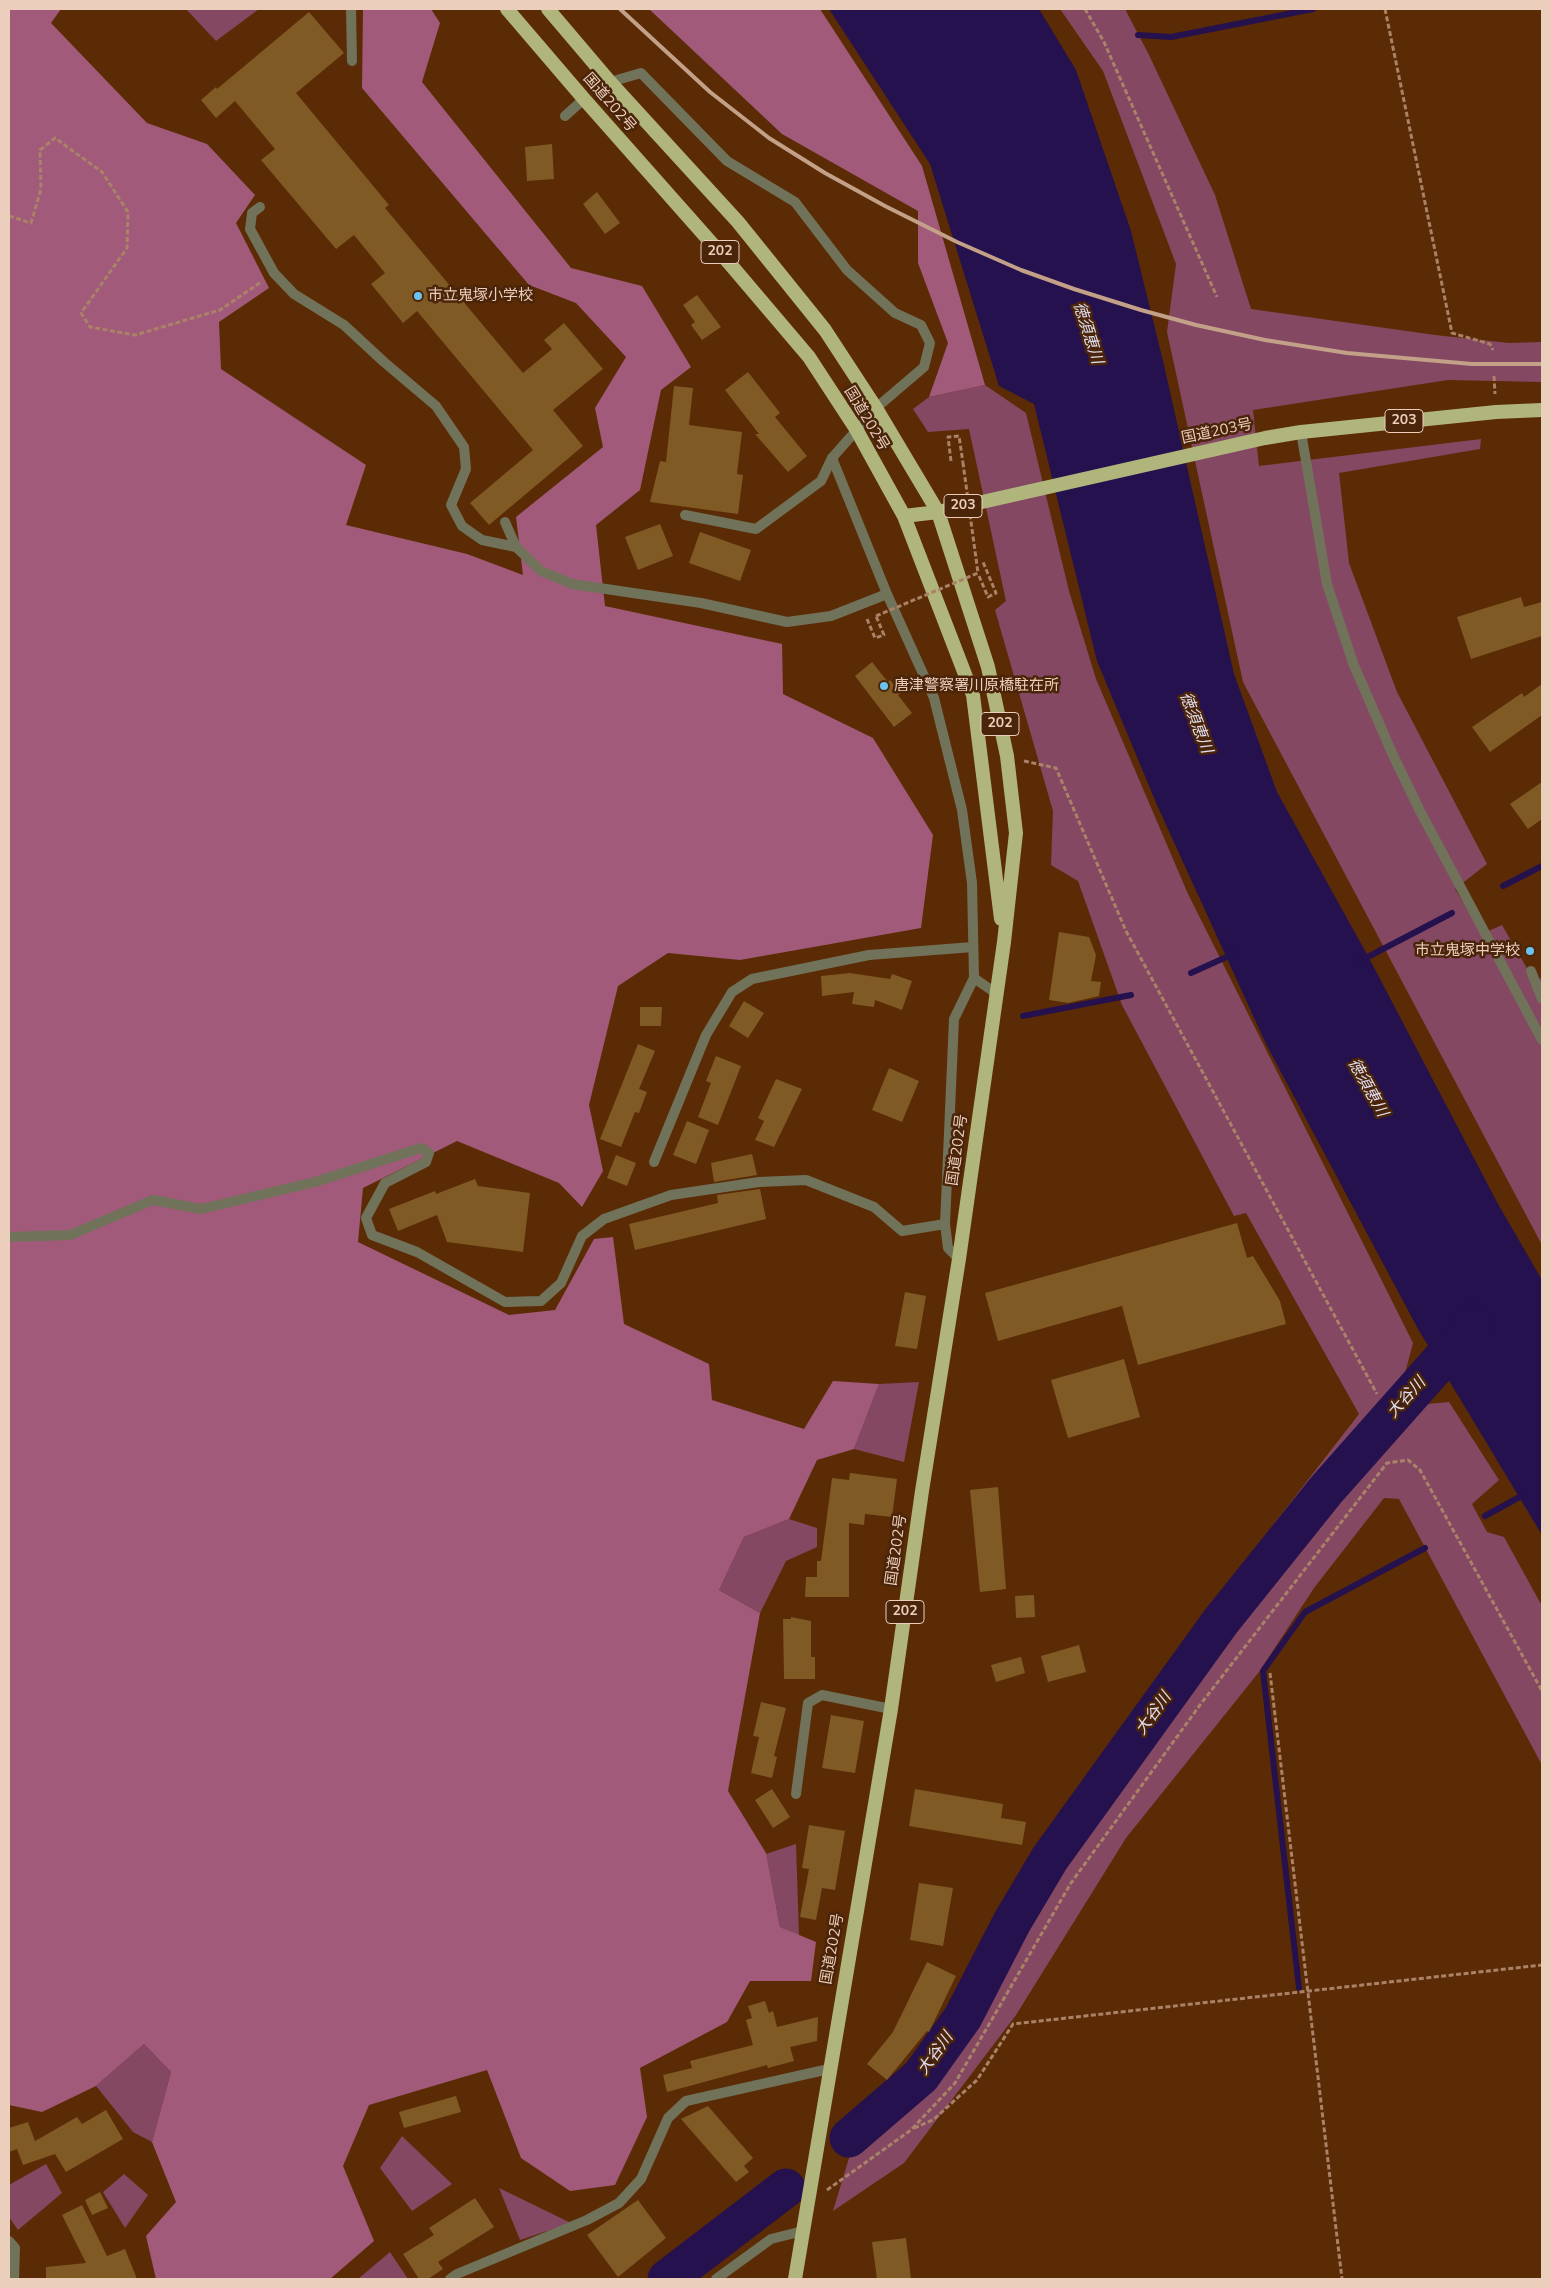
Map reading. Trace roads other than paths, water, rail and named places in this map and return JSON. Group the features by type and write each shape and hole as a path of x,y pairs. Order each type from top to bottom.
{"highway":[{"name":"国道202号","path":"507,9 730,264 808,357 856,429 904,516 973,695 1004,942"},
{"name":"国道202号","path":"548,9 610,82 744,229 825,330 876,408 938,512 988,667 1007,756 1016,833 997,994 891,1709 795,2279"},
{"name":"国道203号","path":"904,516 938,512 1265,438 1301,432 1486,413 1542,410"}],"street":[{"path":"351,9 352,61"},
{"path":"610,82 641,73 727,161 795,202 847,270 895,313 921,325 930,343 924,367 876,408 856,429 832,458 821,481 756,529 685,515"},
{"path":"566,116 584,99"},
{"path":"260,206 252,213 250,228 274,273 294,294 344,325 436,406 464,447 466,469 451,505 462,526 482,540 516,548"},
{"path":"1301,432 1327,584 1353,663 1392,753 1420,811 1542,1040"},
{"path":"832,458 887,594 934,698 962,810 972,883 974,978 954,1019 945,1224 948,1248 959,1259"},
{"path":"505,522 516,548 541,571 572,584 701,603 787,622 831,616 887,594"},
{"path":"654,1162 706,1035 732,992 752,978 869,955 973,947"},
{"path":"1531,971 1542,999"},
{"path":"974,978 997,994"},
{"path":"9,1237 70,1235 153,1200 201,1209 315,1182 421,1148 429,1153 426,1162 385,1182 366,1218 372,1235 417,1252 505,1302 541,1301 561,1283 582,1236 604,1218 671,1195 759,1182 806,1180 874,1207 902,1231 945,1224"},
{"path":"796,1794 808,1704 822,1695 891,1709"},
{"path":"450,2279 457,2274 587,2220 619,2203 641,2179 668,2118 686,2101 830,2068"},
{"path":"716,2279 771,2239 803,2231"},
{"path":"9,2241 15,2248 14,2279"}],"water":[{"name":"徳須恵川","path":"829,9 1039,9 1076,70 1131,231 1163,361 1234,674 1277,792 1369,958 1498,1204 1542,1280 1542,1535 1418,1329 1266,1044 1157,805 1097,661 1034,404 999,386 930,164"}],"waterway":[{"path":"1138,35 1171,37 1313,9"},
{"path":"1503,886 1542,866"},
{"path":"1360,961 1452,913"},
{"path":"1191,973 1233,954"},
{"path":"1023,1016 1131,995"},
{"name":"大谷川","path":"849,2138 921,2076 963,2017 1012,1922 1050,1858 1221,1621 1326,1490 1474,1323"},
{"path":"1485,1516 1525,1494"},
{"path":"1299,1988 1263,1671 1305,1612 1425,1548"},
{"name":"大谷川","path":"667,2279 786,2188"}],"railway":[{"path":"620,9 710,92 769,138 825,173 885,206 957,242 1021,270 1141,310 1196,325 1265,340 1347,353 1472,364 1542,364"}],"place":[{"name":"市立鬼塚小学校","path":"418,296"},
{"name":"唐津警察署川原橋駐在所","path":"884,686"},
{"name":"市立鬼塚中学校","path":"1530,951"}]}
